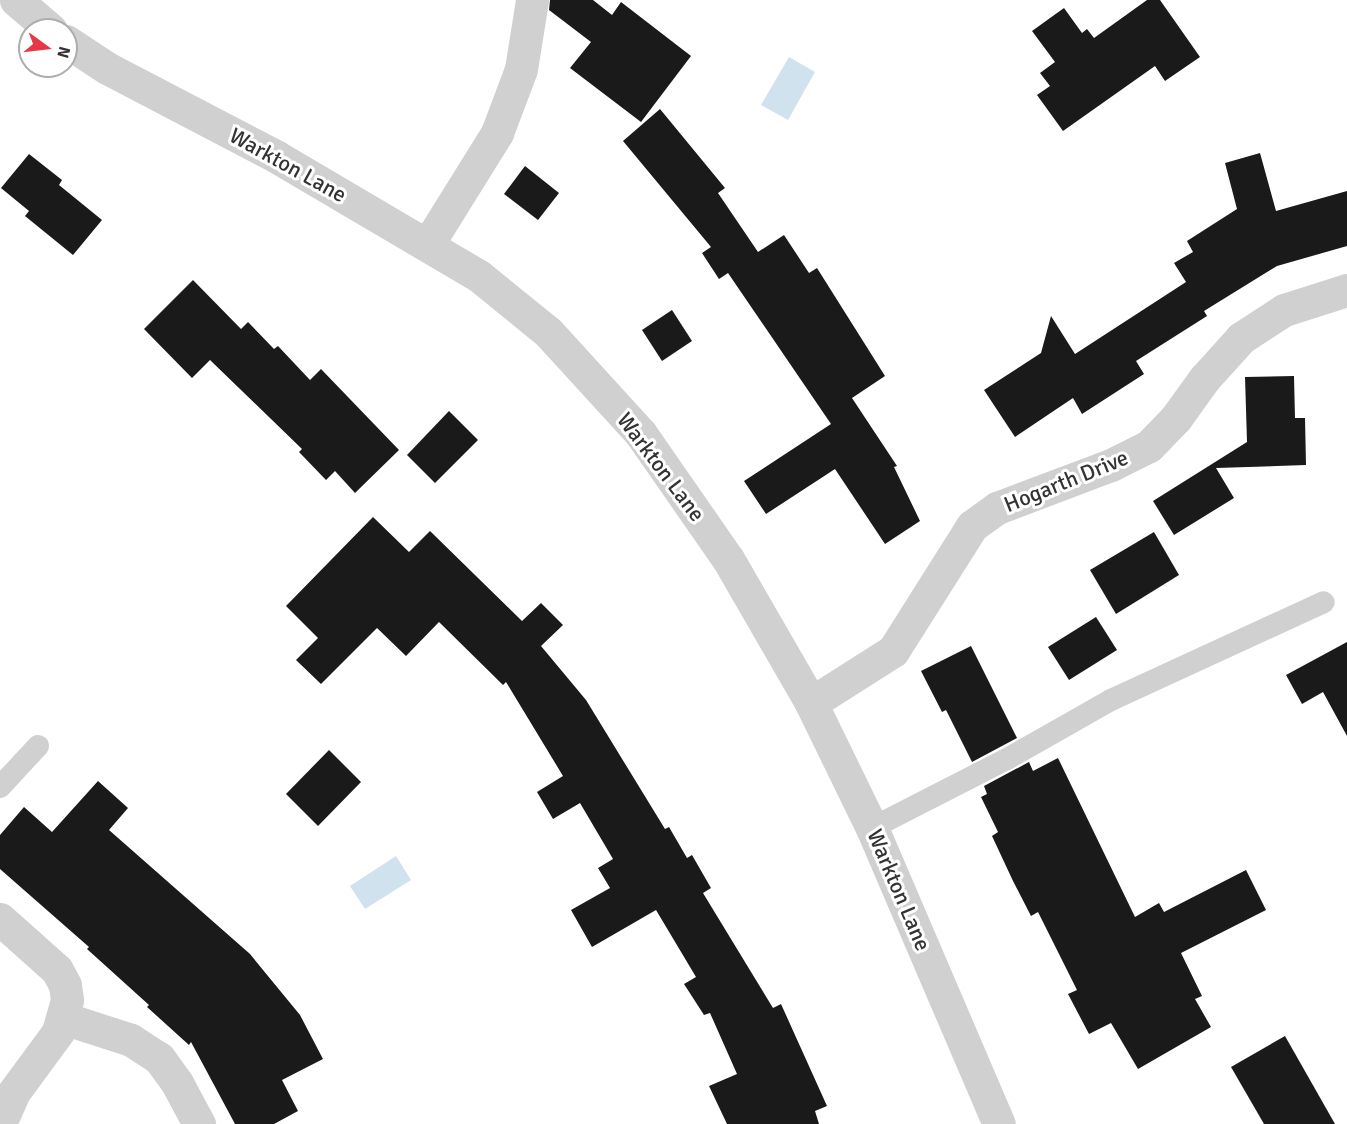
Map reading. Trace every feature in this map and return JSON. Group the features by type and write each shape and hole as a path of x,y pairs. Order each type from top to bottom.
{"street":[{"path":"16,0 37,18"},
{"path":"428,244 497,134 521,69 532,0"},
{"name":"Warkton Lane","path":"78,49 107,68 277,158 428,244 479,276 548,332 641,434 728,559 810,703 872,828 999,1124"},
{"name":"Hogarth Drive","path":"810,703 893,651 951,555 972,526 997,508 1111,465 1149,446 1176,418 1204,379 1242,338 1284,310 1347,290"},
{"path":"0,920 57,970 65,985 67,1000 63,1018 47,1051 14,1092 0,1124"},
{"path":"63,1018 131,1040 159,1058 177,1083 199,1124"}],"lane":[{"path":"872,828 1006,759 1111,700 1324,602"},
{"path":"0,787 38,746"}],"water":[{"path":"789,57 815,72 788,120 761,105"},
{"path":"396,856 411,880 365,909 350,886"}],"building":[{"path":"550,0 593,0 612,15 621,2 691,56 641,122 570,68 591,42 549,10"},
{"path":"1147,0 1160,0 1200,57 1165,81 1155,66 1063,131 1037,95 1050,86 1040,73 1055,62 1032,31 1064,8 1082,33 1087,29 1094,38"},
{"path":"660,109 725,188 718,193 758,252 784,235 809,273 817,268 885,376 852,398 897,466 894,467 920,521 885,544 835,469 766,514 744,481 831,424 728,273 719,279 702,253 711,247 623,141"},
{"path":"1260,153 1276,211 1347,191 1347,246 1277,266 1204,311 1207,316 1136,361 1144,374 1082,414 1073,398 1015,437 984,390 1041,353 1051,316 1075,354 1186,282 1174,263 1193,252 1187,241 1237,209 1225,163"},
{"path":"29,154 62,180 59,185 102,220 73,255 25,216 29,211 1,188"},
{"path":"525,166 559,193 538,220 504,194"},
{"path":"193,280 241,329 248,322 274,349 278,346 310,380 321,369 399,450 355,493 335,471 326,480 299,452 302,449 210,360 192,378 144,329"},
{"path":"672,310 692,341 662,361 642,330"},
{"path":"1294,376 1295,418 1305,418 1306,465 1216,468 1234,498 1174,535 1153,501 1247,442 1245,377"},
{"path":"449,411 478,440 435,483 407,455"},
{"path":"373,517 409,552 430,531 522,621 541,603 563,625 541,646 586,700 665,829 669,827 687,858 692,855 711,888 703,893 773,1008 781,1004 827,1106 815,1111 819,1124 727,1124 709,1086 737,1074 710,1013 704,1015 684,984 696,977 656,910 592,947 571,910 610,888 598,868 613,859 580,803 553,819 537,792 563,776 506,682 503,685 439,622 406,656 377,628 321,684 296,660 318,638 286,606"},
{"path":"1154,532 1179,575 1116,614 1090,570"},
{"path":"1096,617 1117,650 1069,680 1048,647"},
{"path":"1347,642 1347,736 1323,692 1302,704 1286,675"},
{"path":"971,646 1017,738 972,762 946,710 942,712 921,671"},
{"path":"329,750 361,782 318,826 286,794"},
{"path":"1058,758 1135,917 1159,903 1164,912 1246,870 1266,910 1181,953 1202,996 1195,999 1211,1027 1138,1069 1111,1023 1089,1034 1068,994 1077,990 1038,912 1031,916 1013,881 992,836 998,832 981,797 987,794 984,786 1029,762 1033,771"},
{"path":"98,781 128,808 109,830 250,954 300,1015 323,1059 282,1080 298,1111 274,1124 235,1124 191,1042 189,1045 87,949 89,947 0,869 0,835 24,807 52,832"},
{"path":"1285,1036 1335,1124 1264,1124 1231,1067"}]}
